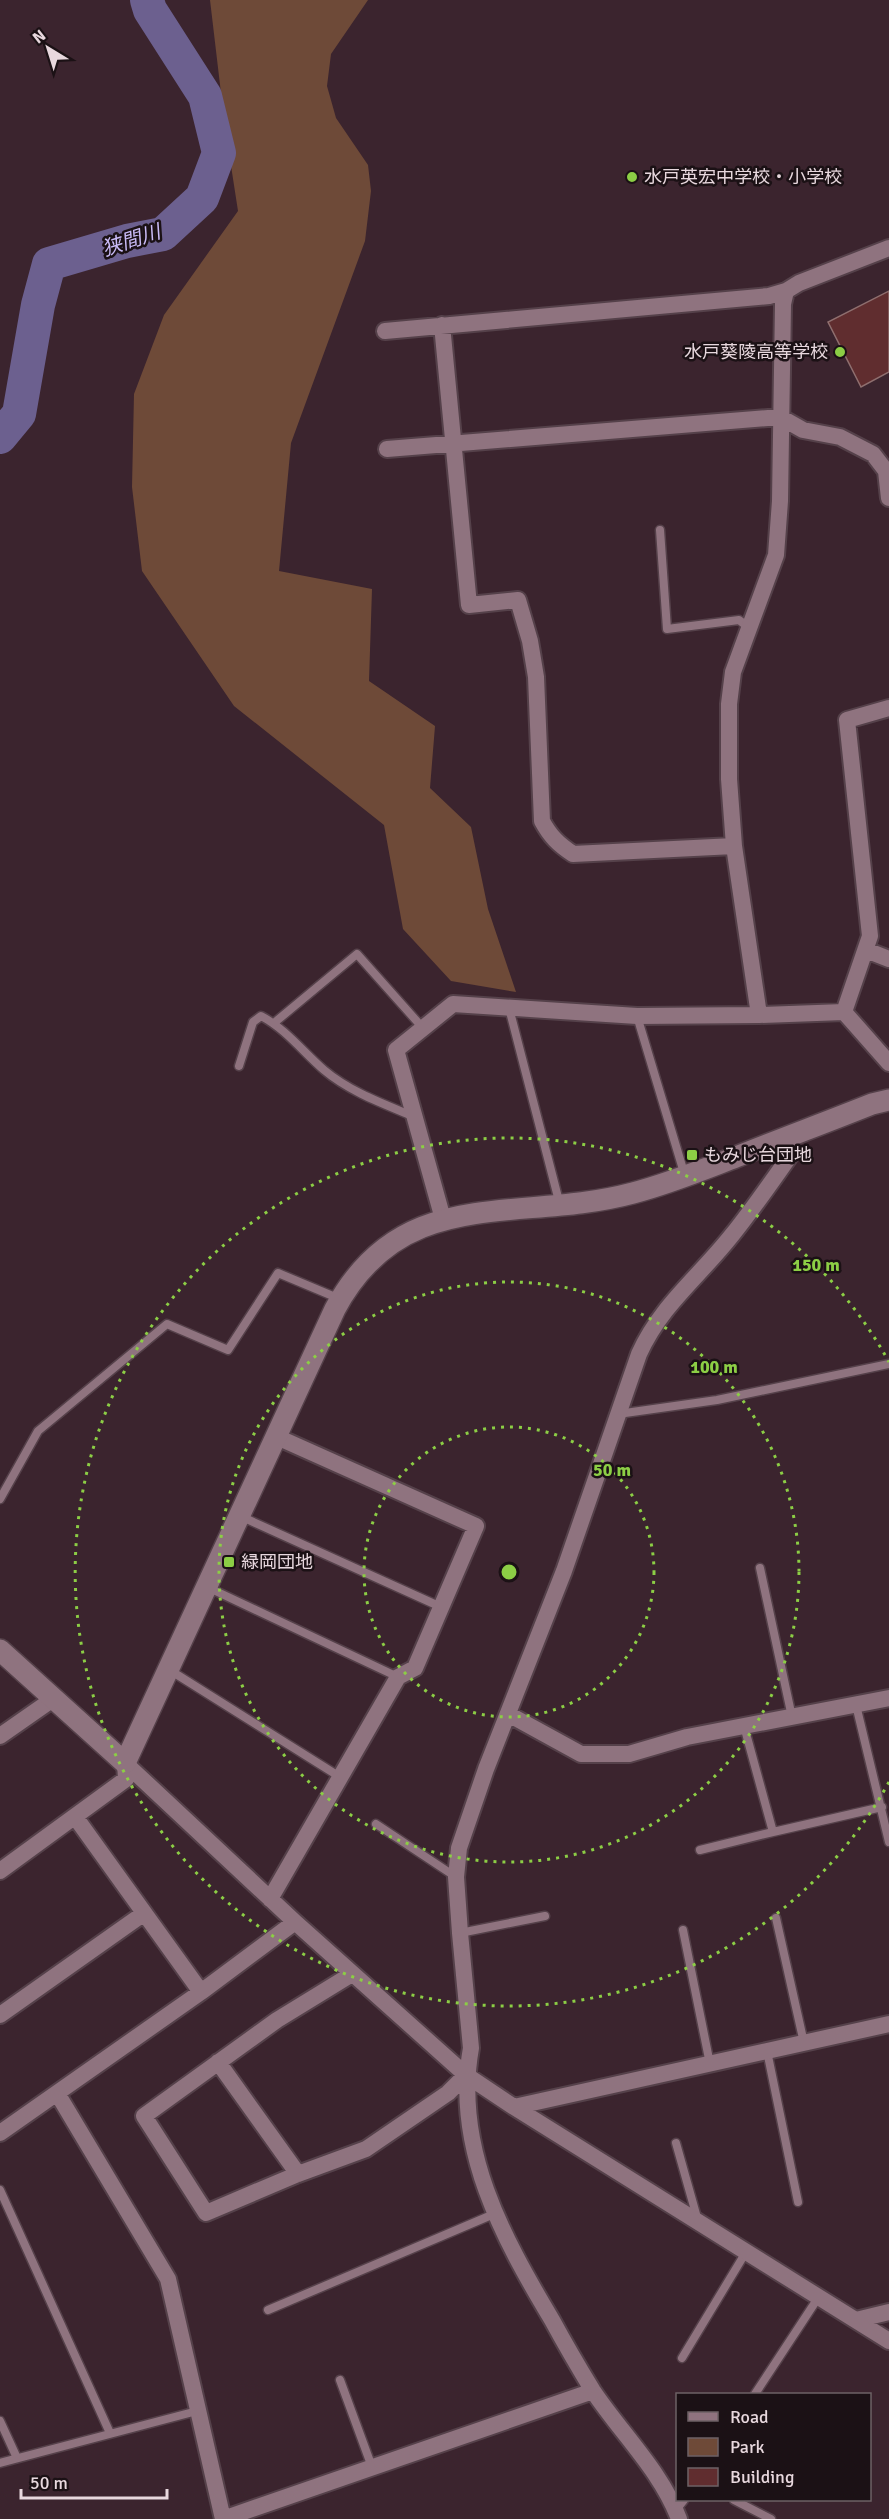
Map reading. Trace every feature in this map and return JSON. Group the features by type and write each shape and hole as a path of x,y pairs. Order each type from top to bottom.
{"street":[{"path":"385,331 769,296 889,248"},
{"path":"759,1015 734,846 729,779 729,704 733,672 776,555 780,501 783,304 786,291"},
{"path":"442,325 469,605 518,600 530,641 537,687 542,821 549,834 559,845 573,854 734,846"},
{"path":"387,449 780,417 803,430 840,437 873,454 886,471 889,498"},
{"path":"844,1011 870,936 847,720 889,708"},
{"path":"866,950 889,959"},
{"path":"443,1219 396,1050 453,1004 637,1016 759,1015 844,1011"},
{"path":"844,1011 889,1064"},
{"path":"0,1872 126,1779 125,1763 136,1734 207,1587 340,1299 359,1271 387,1245 424,1224 443,1219 600,1201 633,1193 889,1100"},
{"path":"680,2509 594,2391 518,2264 494,2214 476,2160 466,2075 471,2048 459,1933 456,1877 459,1848 486,1769 564,1571 617,1414 650,1330 664,1310 732,1235 792,1153 788,1137"},
{"path":"270,1899 398,1677 416,1668 476,1526 277,1437"},
{"path":"0,1650 352,1974 466,2075 514,2108 889,2341"},
{"path":"508,1714 581,1754 629,1754 687,1737 889,1698"},
{"path":"0,1736 53,1699"},
{"path":"76,1818 201,1992"},
{"path":"0,2015 144,1914"},
{"path":"0,2133 201,1992 295,1922"},
{"path":"352,1974 277,2020 144,2116 206,2213 298,2174 366,2149 448,2093 466,2075"},
{"path":"514,2108 889,2024"},
{"path":"218,2062 298,2174"},
{"path":"57,2093 168,2279 223,2519 594,2391"},
{"path":"856,2320 889,2312"}],"lane":[{"path":"660,530 667,629 739,620 748,627"},
{"path":"274,1023 357,954 422,1028"},
{"path":"509,1008 561,1205"},
{"path":"239,1066 253,1022 261,1016 274,1023 325,1071 357,1092 416,1118"},
{"path":"637,1016 685,1176"},
{"path":"0,1499 38,1431 167,1324 228,1350 278,1273 340,1299"},
{"path":"617,1414 717,1400 889,1364"},
{"path":"240,1516 441,1607"},
{"path":"760,1568 792,1717"},
{"path":"207,1587 398,1677"},
{"path":"168,1669 340,1777"},
{"path":"856,1705 889,1842"},
{"path":"744,1726 773,1832"},
{"path":"700,1850 882,1807"},
{"path":"376,1824 456,1877"},
{"path":"459,1933 546,1916"},
{"path":"776,1918 804,2043"},
{"path":"683,1930 710,2064"},
{"path":"767,2051 798,2202"},
{"path":"676,2143 699,2222"},
{"path":"0,2190 110,2433"},
{"path":"268,2310 494,2214"},
{"path":"682,2358 746,2252"},
{"path":"756,2393 818,2298"},
{"path":"340,2380 372,2467"},
{"path":"0,2463 197,2411"},
{"path":"0,2421 17,2458"},
{"path":"738,2501 771,2519"}],"green space":[{"path":"210,0 368,0 331,54 327,86 336,118 368,165 371,191 365,241 291,443 279,571 372,589 369,681 435,726 430,788 471,827 488,909 516,992 451,981 403,929 384,825 234,706 142,571 132,487 134,394 164,315 238,211 225,127"}],"building":[{"path":"889,291 889,372 861,387 828,322"}],"waterway":[{"name":"狭間川","path":"0,437 19,414 38,305 49,264 127,241 163,234 202,198 219,153 205,96 150,10 147,0"}],"place":[{"name":"水戸英宏中学校・小学校","path":"632,177"},
{"name":"水戸葵陵高等学校","path":"840,352"},
{"name":"もみじ台団地","path":"692,1155"},
{"name":"緑岡団地","path":"229,1562"}]}
